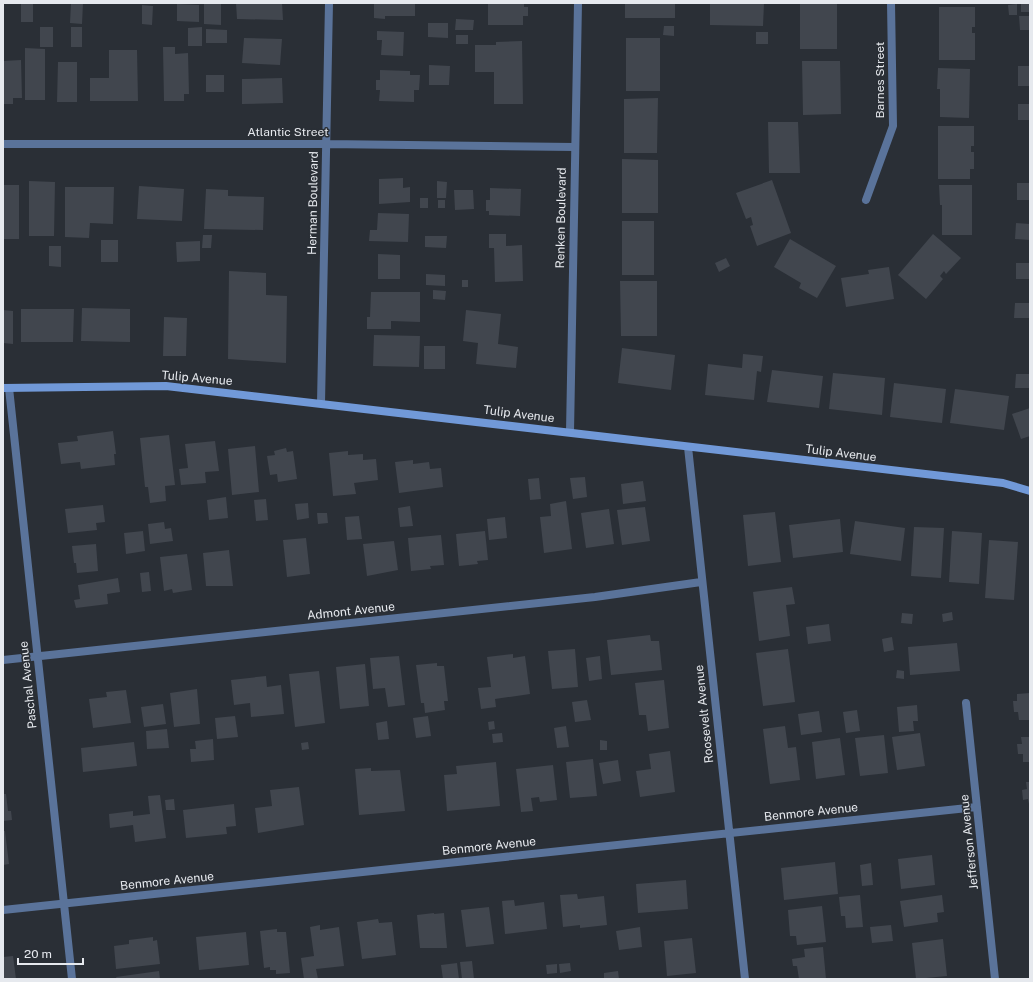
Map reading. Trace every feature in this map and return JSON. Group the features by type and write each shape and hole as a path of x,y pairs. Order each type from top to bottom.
{"main road":[{"name":"Tulip Avenue","path":"6,388 166,386 1003,483 1030,491"}],"street":[{"name":"Herman Boulevard","path":"321,403 329,3"},
{"name":"Renken Boulevard","path":"570,432 574,147 578,3"},
{"name":"Barnes Street","path":"866,200 892,126 892,3"},
{"name":"Atlantic Street","path":"3,144 326,144 574,147"},
{"name":"Paschal Avenue","path":"6,388 72,979"},
{"name":"Roosevelt Avenue","path":"688,447 701,582 745,979"},
{"name":"Admont Avenue","path":"3,660 587,598 701,582"},
{"name":"Jefferson Avenue","path":"966,703 995,979"},
{"name":"Benmore Avenue","path":"3,910 729,832 977,807"}],"building":[{"path":"71,3 83,3 82,24 70,23"},
{"path":"204,3 221,3 221,25 204,24"},
{"path":"236,3 282,3 283,20 237,19"},
{"path":"415,3 415,16 385,16 385,19 374,18 374,4"},
{"path":"488,3 524,3 524,7 528,7 528,16 523,16 523,25 488,25"},
{"path":"625,3 675,3 675,18 625,18"},
{"path":"710,3 764,3 763,26 710,25"},
{"path":"800,3 837,3 837,49 800,49"},
{"path":"1021,3 1030,3 1030,12 1021,12"},
{"path":"21,4 33,4 33,22 21,22"},
{"path":"177,4 199,5 199,22 177,21"},
{"path":"1017,4 1017,15 1009,15 1008,5"},
{"path":"142,5 153,6 152,25 142,24"},
{"path":"939,7 975,7 975,27 972,27 972,33 975,33 975,60 939,60"},
{"path":"1019,16 1030,16 1030,30 1020,30"},
{"path":"456,19 474,20 473,30 455,30"},
{"path":"428,23 448,23 448,38 428,37"},
{"path":"664,26 674,26 674,36 663,35"},
{"path":"40,27 53,27 53,47 40,47"},
{"path":"71,27 82,27 82,47 71,47"},
{"path":"202,27 202,46 188,46 188,28"},
{"path":"206,29 227,30 227,43 206,43"},
{"path":"377,31 404,32 403,56 381,55 382,40 377,40"},
{"path":"756,32 768,32 768,44 756,44"},
{"path":"456,35 468,35 468,44 456,44"},
{"path":"244,38 282,39 280,65 242,63"},
{"path":"626,38 660,38 660,91 626,91"},
{"path":"522,41 523,104 494,104 494,72 475,72 475,45 496,45 496,42"},
{"path":"163,47 175,47 175,54 188,53 189,94 184,94 184,101 164,101"},
{"path":"25,48 45,49 45,100 25,100"},
{"path":"109,50 137,50 138,101 90,101 90,78 109,78"},
{"path":"21,60 22,98 13,98 13,104 3,104 3,61"},
{"path":"802,61 840,61 841,114 803,115"},
{"path":"58,62 77,62 77,102 57,102"},
{"path":"429,65 450,66 449,85 429,85"},
{"path":"1018,66 1030,66 1030,86 1018,86"},
{"path":"938,68 970,69 969,118 940,117 940,89 937,89"},
{"path":"380,70 410,71 410,75 420,75 419,90 414,90 414,102 379,101 380,90 376,90 376,80 380,80"},
{"path":"206,75 224,75 224,92 206,92"},
{"path":"282,78 283,103 242,104 242,79"},
{"path":"658,98 657,153 624,153 624,99"},
{"path":"1018,104 1030,104 1030,120 1018,120"},
{"path":"768,122 798,122 800,173 769,173"},
{"path":"938,126 974,126 974,146 971,146 971,152 974,152 974,169 970,169 970,179 938,179"},
{"path":"622,159 658,160 658,213 622,213"},
{"path":"403,178 403,188 410,187 410,202 379,204 379,179"},
{"path":"772,180 791,233 757,246 750,226 753,225 751,217 746,219 736,193"},
{"path":"29,181 55,182 54,236 29,236"},
{"path":"437,181 447,182 446,198 437,198"},
{"path":"1017,183 1030,183 1030,200 1017,200"},
{"path":"3,185 19,185 19,239 3,239"},
{"path":"939,185 972,185 972,235 942,235 942,205 940,205"},
{"path":"139,186 184,189 182,221 137,219"},
{"path":"65,187 114,187 113,224 90,223 89,238 65,237"},
{"path":"490,188 521,189 520,216 489,215 489,211 486,211 486,200 490,200"},
{"path":"206,189 228,190 228,196 264,197 263,230 204,229"},
{"path":"454,190 473,190 474,209 455,210"},
{"path":"420,198 428,198 428,208 420,208"},
{"path":"438,200 445,200 445,208 438,208"},
{"path":"378,213 409,214 408,242 369,241 370,230 377,230"},
{"path":"622,221 654,221 654,275 622,275"},
{"path":"1016,223 1030,224 1030,240 1015,239"},
{"path":"489,234 506,234 506,246 522,245 523,281 495,282 494,248 489,248"},
{"path":"933,234 961,258 946,274 944,271 940,276 943,279 926,299 898,275"},
{"path":"203,235 212,235 211,248 202,248"},
{"path":"425,236 447,236 446,248 425,247"},
{"path":"790,239 836,266 817,298 799,288 801,283 774,267"},
{"path":"101,240 118,240 118,262 101,262"},
{"path":"200,241 200,261 177,262 176,242"},
{"path":"49,246 61,246 61,267 49,266"},
{"path":"378,254 400,255 400,279 378,279"},
{"path":"726,258 730,266 719,272 715,263"},
{"path":"1016,263 1030,263 1030,279 1016,279"},
{"path":"889,267 894,299 846,307 841,278 869,274 868,270"},
{"path":"229,271 266,273 266,295 287,296 286,363 228,359"},
{"path":"426,274 445,275 445,286 426,285"},
{"path":"462,280 468,280 468,287 462,287"},
{"path":"620,281 657,281 657,336 621,336"},
{"path":"433,290 446,291 445,300 433,299"},
{"path":"371,292 420,292 420,322 391,321 391,329 367,329 367,317 370,317"},
{"path":"1015,303 1030,303 1030,318 1014,318"},
{"path":"82,308 130,309 130,342 81,341"},
{"path":"21,309 74,309 73,342 21,342"},
{"path":"3,310 13,311 13,344 3,343"},
{"path":"466,310 501,314 498,344 518,347 516,368 476,364 478,343 463,341"},
{"path":"164,317 187,318 186,356 163,356"},
{"path":"374,335 420,336 419,367 373,366"},
{"path":"424,346 445,346 445,369 424,369"},
{"path":"622,348 675,355 671,390 618,383"},
{"path":"743,354 763,356 761,372 757,371 754,400 705,395 708,364 742,368"},
{"path":"772,370 823,376 819,408 767,402"},
{"path":"833,373 885,378 882,415 829,409"},
{"path":"1016,374 1030,374 1030,388 1015,388"},
{"path":"894,383 946,389 942,423 890,417"},
{"path":"955,389 1009,396 1004,430 950,423"},
{"path":"1030,408 1030,436 1021,439 1012,414"},
{"path":"113,431 116,454 114,454 115,465 81,469 80,462 61,464 58,443 78,441 77,436"},
{"path":"169,435 175,485 165,486 166,501 150,503 148,487 145,487 140,438"},
{"path":"215,441 219,471 205,472 206,483 181,485 179,469 188,468 185,444"},
{"path":"255,446 259,492 232,495 228,449"},
{"path":"286,448 287,452 293,451 297,479 278,482 277,474 270,475 267,456 275,455 274,451"},
{"path":"348,451 348,455 363,454 363,460 376,459 378,480 354,483 356,494 333,496 329,453"},
{"path":"413,460 413,464 429,462 430,469 441,468 443,487 399,493 395,462"},
{"path":"585,477 587,497 573,499 570,478"},
{"path":"539,478 541,499 530,500 528,479"},
{"path":"643,481 646,501 623,504 621,484"},
{"path":"226,497 228,518 209,520 207,500"},
{"path":"266,499 268,520 256,521 254,500"},
{"path":"566,501 572,549 544,553 540,517 551,516 550,504"},
{"path":"308,503 309,518 297,520 295,504"},
{"path":"103,505 105,522 96,523 97,530 68,533 65,509"},
{"path":"410,506 413,526 400,527 398,508"},
{"path":"645,507 650,541 622,545 617,510"},
{"path":"609,509 614,544 586,548 581,513"},
{"path":"775,512 781,562 748,566 743,515"},
{"path":"317,513 327,513 328,523 318,524"},
{"path":"359,516 362,539 347,540 345,517"},
{"path":"505,517 507,538 489,540 487,519"},
{"path":"840,519 843,552 793,558 789,525"},
{"path":"855,521 905,528 901,561 850,554"},
{"path":"164,522 165,529 171,528 173,541 150,544 148,524"},
{"path":"914,527 944,528 941,578 911,576"},
{"path":"143,531 145,551 126,554 124,533"},
{"path":"485,531 488,560 477,561 478,564 459,566 456,534"},
{"path":"952,531 982,533 979,584 949,582"},
{"path":"441,535 444,565 430,566 431,569 411,571 408,538"},
{"path":"306,538 310,574 287,577 283,540"},
{"path":"989,540 1018,542 1014,600 985,598"},
{"path":"394,541 398,570 367,576 363,544"},
{"path":"96,544 98,571 77,573 72,546"},
{"path":"229,550 233,586 206,586 203,553"},
{"path":"187,554 192,590 173,593 172,589 164,591 160,557"},
{"path":"149,572 151,591 142,592 140,573"},
{"path":"118,578 120,592 107,594 108,604 76,608 74,600 80,599 78,585"},
{"path":"792,587 795,604 786,605 790,636 759,641 753,592"},
{"path":"952,612 953,620 943,622 942,614"},
{"path":"902,613 913,614 912,624 901,623"},
{"path":"829,624 831,641 808,644 806,627"},
{"path":"650,635 651,641 659,641 662,670 611,675 607,640"},
{"path":"892,637 894,650 884,652 882,639"},
{"path":"957,643 960,671 910,675 908,647"},
{"path":"575,649 578,687 552,689 548,651"},
{"path":"788,649 795,702 763,706 756,653"},
{"path":"513,654 513,658 525,656 530,694 495,699 496,707 481,709 478,688 491,687 487,657"},
{"path":"399,656 405,705 388,707 385,688 373,689 370,658"},
{"path":"600,656 602,679 589,681 586,658"},
{"path":"437,663 437,666 444,666 448,701 444,701 445,710 425,713 424,703 421,703 416,665"},
{"path":"365,664 369,706 340,709 336,667"},
{"path":"897,670 904,671 904,679 896,678"},
{"path":"319,671 325,723 295,727 289,674"},
{"path":"266,676 267,687 281,685 284,714 251,717 250,703 234,705 231,680"},
{"path":"664,680 669,728 648,731 646,715 639,715 635,683"},
{"path":"197,689 200,724 174,727 170,693"},
{"path":"126,690 131,723 93,728 89,699 107,697 106,692"},
{"path":"1030,693 1030,720 1019,720 1018,712 1014,712 1013,701 1017,701 1017,694"},
{"path":"587,700 591,720 575,722 572,702"},
{"path":"163,704 166,724 144,727 141,707"},
{"path":"917,705 918,721 913,721 914,731 899,732 897,707"},
{"path":"857,710 860,731 846,733 843,712"},
{"path":"819,711 822,732 801,735 798,714"},
{"path":"235,716 238,737 217,739 215,718"},
{"path":"428,716 431,736 416,738 413,718"},
{"path":"387,721 389,739 378,740 376,723"},
{"path":"494,721 495,729 489,730 488,722"},
{"path":"566,726 569,747 557,748 554,728"},
{"path":"785,726 788,748 796,747 800,780 770,784 763,729"},
{"path":"167,729 169,748 147,749 146,731"},
{"path":"502,733 503,742 493,743 492,734"},
{"path":"920,733 925,766 897,770 892,737"},
{"path":"884,735 888,773 860,776 855,738"},
{"path":"1021,737 1030,737 1030,762 1023,762 1023,754 1018,754 1017,744 1022,744"},
{"path":"840,738 845,775 816,779 812,742"},
{"path":"213,739 214,760 191,762 190,749 196,749 195,741"},
{"path":"600,740 607,741 607,750 600,750"},
{"path":"134,742 137,766 83,772 81,748"},
{"path":"308,742 309,749 302,750 301,743"},
{"path":"670,751 675,792 640,797 636,771 651,769 649,754"},
{"path":"593,759 597,796 570,798 566,762"},
{"path":"618,760 621,781 603,784 599,763"},
{"path":"496,762 500,806 447,811 444,775 457,774 456,766"},
{"path":"553,765 557,800 540,802 539,797 531,798 533,811 521,812 516,769"},
{"path":"371,768 371,771 400,770 405,811 359,815 355,769"},
{"path":"1026,782 1030,782 1030,809 1028,799 1023,800 1022,790 1027,789"},
{"path":"299,787 304,825 258,833 255,808 272,806 270,790"},
{"path":"3,794 6,794 8,811 11,811 12,820 3,821"},
{"path":"160,795 166,838 135,842 133,825 110,828 109,814 133,811 133,816 150,814 148,796"},
{"path":"174,799 175,810 166,810 165,800"},
{"path":"234,804 236,826 226,827 227,834 186,838 183,810"},
{"path":"3,831 5,831 9,864 3,865"},
{"path":"932,855 935,885 901,889 898,859"},
{"path":"835,862 838,894 784,900 781,868"},
{"path":"871,863 873,885 862,886 860,865"},
{"path":"686,880 688,909 638,913 636,884"},
{"path":"577,894 578,899 604,896 607,925 580,928 580,925 563,927 560,895"},
{"path":"860,895 863,927 846,928 845,916 841,916 839,897"},
{"path":"942,895 944,912 937,913 938,922 904,927 900,901"},
{"path":"514,900 515,906 544,902 547,929 505,934 502,901"},
{"path":"822,906 826,942 797,945 796,936 790,936 788,910"},
{"path":"489,907 494,944 466,947 461,910"},
{"path":"444,913 447,948 420,948 417,915"},
{"path":"378,919 379,923 392,922 396,955 362,959 357,922"},
{"path":"320,925 320,930 339,927 344,966 316,969 318,979 304,979 301,958 314,956 310,927"},
{"path":"891,925 893,941 872,943 870,927"},
{"path":"640,927 642,947 619,950 616,931"},
{"path":"277,929 277,932 286,932 290,973 276,974 276,970 270,970 270,967 264,968 260,931"},
{"path":"246,932 249,965 199,970 196,937"},
{"path":"153,937 153,941 157,940 160,964 116,969 114,946 129,944 129,940"},
{"path":"692,938 696,973 667,976 664,941"},
{"path":"943,939 947,976 916,979 912,943"},
{"path":"823,947 826,979 799,979 797,966 793,966 792,959 805,957 804,949"},
{"path":"13,956 16,979 3,979 3,957"},
{"path":"472,961 474,979 462,979 460,962"},
{"path":"457,963 459,979 443,979 441,965"},
{"path":"570,963 571,971 560,973 559,964"},
{"path":"557,964 557,973 547,974 546,965"},
{"path":"159,971 160,979 117,979 116,977"},
{"path":"618,971 619,979 604,979 604,973"}]}
